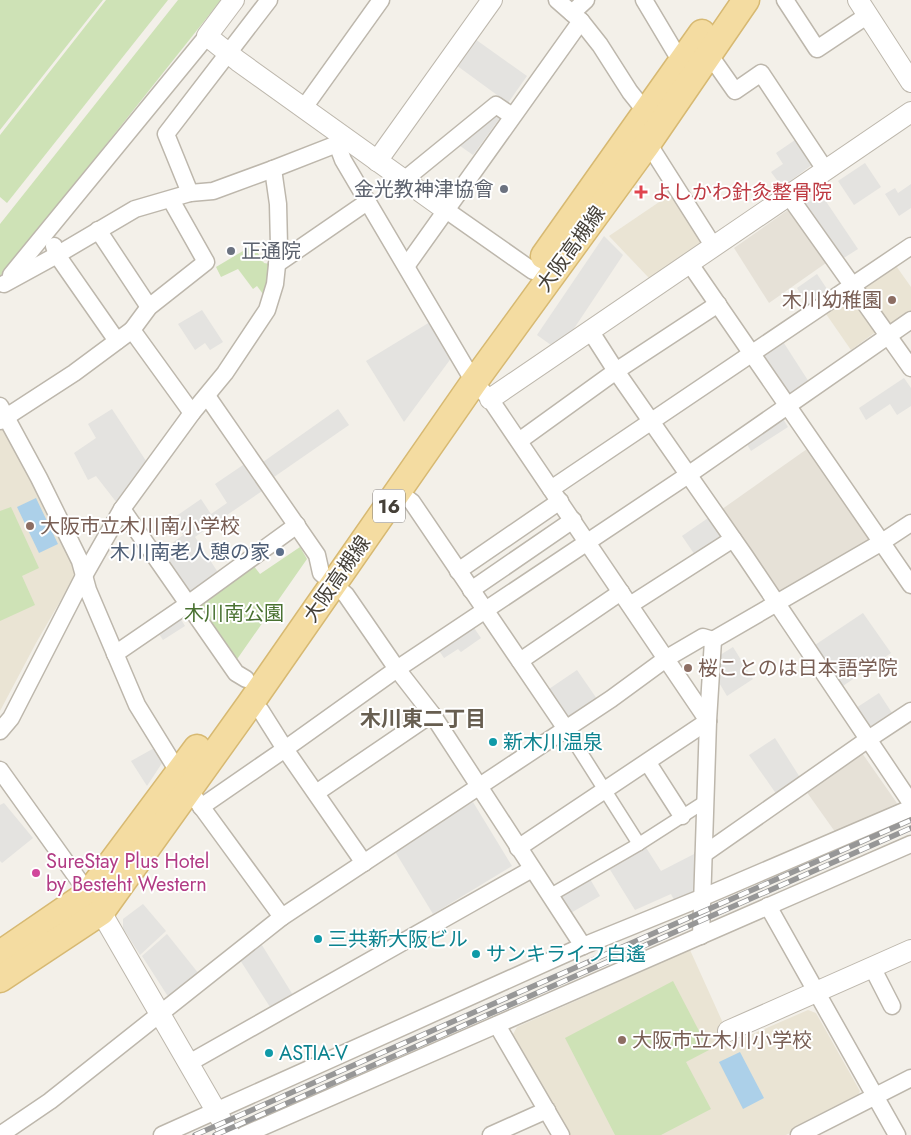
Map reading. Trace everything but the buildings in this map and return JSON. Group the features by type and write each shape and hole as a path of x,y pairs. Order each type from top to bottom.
{"main road":[{"name":"大阪高槻線","path":"0,979 95,903 190,790 248,692 327,579 477,382 533,271 726,0"},
{"name":"大阪高槻線","path":"327,579 398,492 648,143 746,0"},
{"name":"大阪高槻線","path":"0,954 95,903"}],"street":[{"path":"2,286 207,36 234,0"},
{"path":"190,194 166,134 268,0"},
{"path":"303,109 380,0"},
{"path":"377,161 492,0"},
{"path":"557,0 577,17 600,45 630,92 646,112 648,143 714,247"},
{"path":"406,265 512,116 577,17 586,0"},
{"path":"644,0 681,62"},
{"path":"785,0 818,49 863,8 911,82"},
{"path":"207,36 303,109 338,139 360,147 533,271"},
{"path":"709,54 736,91 761,74 826,171"},
{"path":"404,180 496,106 512,116"},
{"path":"477,382 591,332 911,112"},
{"path":"2,286 134,209 190,194 213,191 273,170 338,139"},
{"path":"338,139 343,160 477,382 667,658 708,722"},
{"path":"0,731 11,718 85,574 122,510 207,396 267,310 275,284 279,246 278,204 273,170"},
{"path":"789,196 911,368"},
{"path":"171,200 206,262 149,307 132,330 74,373 2,414 44,486 85,574 88,590 137,704 190,790 282,918"},
{"path":"277,264 368,202"},
{"path":"70,204 65,223 53,241 57,255 117,340"},
{"path":"98,230 149,307"},
{"path":"458,571 651,421 911,246"},
{"path":"690,264 911,585"},
{"path":"519,441 616,371 718,304"},
{"path":"190,790 285,749 397,668 486,611 688,475 911,320"},
{"path":"132,330 192,414"},
{"path":"591,332 777,603 911,803"},
{"path":"207,396 317,555 327,579 346,595 432,714 583,946"},
{"path":"398,492 412,502 566,729 639,844"},
{"path":"122,510 236,673 285,749 364,863"},
{"path":"471,590 573,520"},
{"path":"0,1135 50,1102 282,918 566,729 667,658 703,638 713,640 882,542 911,522"},
{"path":"115,654 297,525"},
{"path":"520,661 733,539"},
{"path":"701,936 708,722 713,640"},
{"path":"704,854 911,711"},
{"path":"316,793 432,714"},
{"path":"518,848 708,722"},
{"path":"648,763 682,816"},
{"path":"0,770 95,903 230,1135"},
{"path":"549,896 639,844 706,802"},
{"path":"162,1135 217,1112 583,946 701,898 911,808"},
{"path":"244,1135 911,844"},
{"path":"189,1063 532,869"},
{"path":"768,906 897,1135"},
{"path":"728,1031 911,950"},
{"path":"872,967 892,1006"},
{"path":"497,1025 561,1135"},
{"path":"799,1135 911,1078"},
{"path":"491,1135 547,1110"}],"shaded area":[{"path":"475,39 527,76 508,103 456,65"},
{"path":"494,112 502,115 473,155 456,143"},
{"path":"795,140 813,164 782,187 771,172 783,164 776,153"},
{"path":"865,163 881,187 854,205 838,181"},
{"path":"911,184 911,208 899,216 885,194 895,188 898,193"},
{"path":"671,194 703,244 649,278 609,236"},
{"path":"821,194 858,249 839,261 802,206"},
{"path":"788,210 826,263 769,303 734,248"},
{"path":"604,236 623,255 571,333 551,345 537,335"},
{"name":"木川幼稚園","path":"894,263 911,287 911,313 895,325 889,322 863,286"},
{"path":"817,274 831,295 810,309 797,288"},
{"path":"850,293 877,331 851,350 824,311"},
{"path":"202,310 223,342 210,350 205,343 195,350 178,324"},
{"path":"430,322 452,357 404,422 366,361"},
{"path":"782,340 809,382 788,396 761,354"},
{"path":"904,378 911,388 911,406 897,415 890,404 866,420 859,408"},
{"path":"112,409 148,464 117,503 96,476 88,480 74,453 96,438 88,424"},
{"path":"338,409 349,425 274,477 263,462"},
{"path":"782,417 788,427 751,451 745,441"},
{"name":"大阪市立木川南小学校","path":"0,423 80,567 36,643 0,711"},
{"path":"807,449 872,540 778,596 718,512"},
{"path":"246,463 265,489 195,537 219,574 189,594 160,552 183,535 172,519 201,499 211,514 227,503 215,484"},
{"path":"711,516 726,538 697,558 682,536"},
{"path":"863,613 891,653 840,688 812,647"},
{"path":"179,616 185,626 163,640 157,631"},
{"path":"472,625 481,638 461,652 458,649 444,658 438,649"},
{"path":"733,647 753,679 727,696 715,676 717,657"},
{"path":"577,670 597,699 565,720 546,691"},
{"path":"879,693 894,716 871,731 856,708"},
{"path":"775,738 801,779 777,795 749,755"},
{"path":"156,747 164,760 147,786 131,761"},
{"path":"862,753 899,806 838,836 806,791"},
{"path":"473,802 512,866 433,914 394,850"},
{"path":"4,803 33,838 2,863 0,861 0,805"},
{"path":"645,846 661,871 696,853 696,892 675,902 671,894 635,910 609,868"},
{"path":"590,879 600,896 569,914 560,896"},
{"path":"143,904 166,931 140,955 123,928 123,919"},
{"path":"167,934 199,974 169,998 142,956"},
{"path":"260,942 293,995 270,1007 240,960"},
{"name":"大阪市立木川小学校","path":"690,950 732,1043 808,1010 816,1013 860,1091 856,1101 786,1135 569,1135 512,1036 517,1027"}],"green space":[{"path":"0,0 103,0 0,130"},
{"path":"106,0 168,0 7,203 0,197 0,135"},
{"path":"178,0 221,0 0,276 0,224"},
{"path":"253,245 264,263 270,264 268,281 263,294 257,286 253,289 238,269 221,277 216,267"},
{"path":"11,507 39,568 22,576 35,605 0,621 0,511"},
{"name":"木川南公園","path":"300,547 307,559 233,665 193,606 253,565 260,574"},
{"path":"673,981 709,1050 686,1062 711,1109 661,1135 615,1135 565,1038"}],"water":[{"path":"36,498 58,544 39,553 17,507"},
{"path":"740,1052 764,1098 743,1109 719,1062"}],"railway":[{"path":"195,1135 911,820"},
{"path":"215,1135 911,828"}],"place":[{"name":"金光教神津協會","path":"504,189"},
{"name":"よしかわ針灸整骨院","path":"641,192"},
{"name":"正通院","path":"231,251"},
{"name":"木川幼稚園","path":"892,300"},
{"name":"大阪市立木川南小学校","path":"30,526"},
{"name":"木川南老人憩の家","path":"280,552"},
{"name":"桜ことのは日本語学院","path":"688,668"},
{"name":"新木川温泉","path":"493,742"},
{"name":"SureStay Plus Hotel by Besteht Western","path":"36,873"},
{"name":"三共新大阪ビル","path":"318,939"},
{"name":"サンキライフ白遙","path":"476,954"},
{"name":"大阪市立木川小学校","path":"622,1040"},
{"name":"ASTIA-V","path":"269,1053"}],"district":[{"name":"木川東二丁目","path":"423,719"}]}
